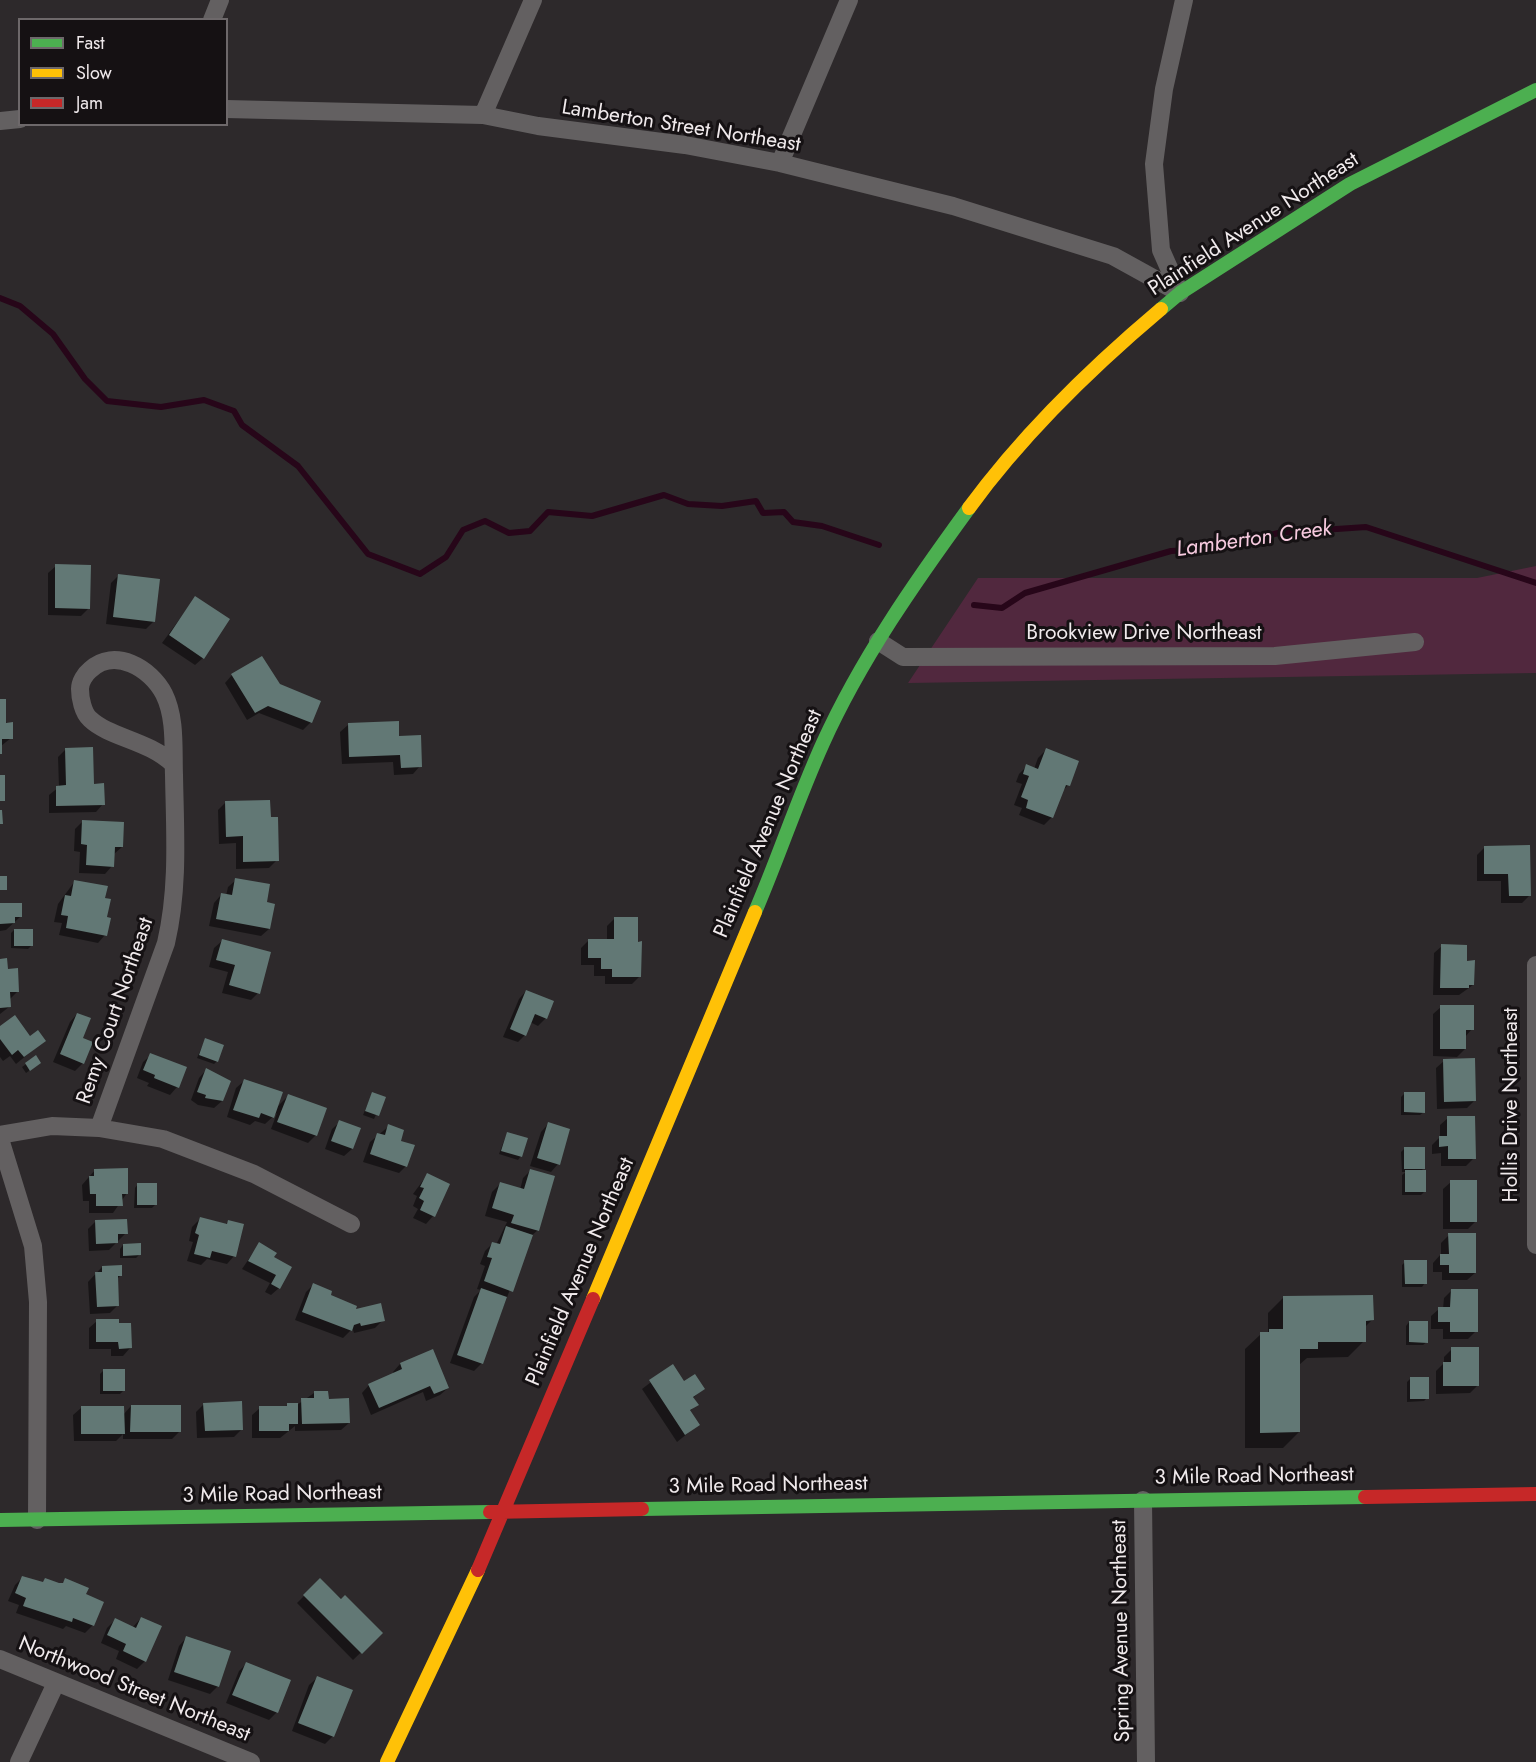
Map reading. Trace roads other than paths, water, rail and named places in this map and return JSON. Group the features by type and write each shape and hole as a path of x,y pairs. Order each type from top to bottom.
{"main road":[{"name":"Plainfield Avenue Northeast","path":"387,1762 488,1550 787,837 823,743 878,641 913,585 998,470 1123,341 1180,293 1350,184 1536,90"},
{"name":"3 Mile Road Northeast","path":"0,1520 1536,1494"}],"street":[{"path":"213,18 220,0"},
{"path":"483,115 533,0"},
{"path":"780,163 849,0"},
{"path":"1180,293 1161,250 1154,164 1164,89 1184,0"},
{"name":"Lamberton Street Northeast","path":"228,109 483,115 538,126 685,145 780,163 953,206 1113,256 1180,293"},
{"path":"0,121 18,119"},
{"name":"Brookview Drive Northeast","path":"878,641 903,657 1275,656 1415,642"},
{"name":"Remy Court Northeast","path":"99,1128 166,943 173,913 176,876 172,723 165,695 154,679 124,660 109,659 97,663 86,673 80,686 81,701 89,718 161,753 173,764"},
{"name":"Hollis Drive Northeast","path":"1536,965 1536,1245"},
{"path":"37,1520 38,1302 33,1246 0,1137 52,1126 99,1128 163,1139 254,1174 351,1224"},
{"name":"Spring Avenue Northeast","path":"1143,1500 1146,1762"},
{"name":"Northwood Street Northeast","path":"0,1659 251,1762"},
{"path":"19,1762 56,1683"}],"waterway":[{"name":"Lamberton Creek","path":"0,298 20,306 53,334 85,379 107,401 161,407 204,400 234,411 242,425 298,466 368,554 420,574 446,557 463,530 485,521 509,533 530,531 548,512 592,516 664,495 688,504 722,506 756,501 763,513 784,512 793,522 822,526 879,545"},
{"name":"Lamberton Creek","path":"974,605 1002,608 1025,593 1171,551 1219,549 1278,533 1366,527 1536,583"}]}
